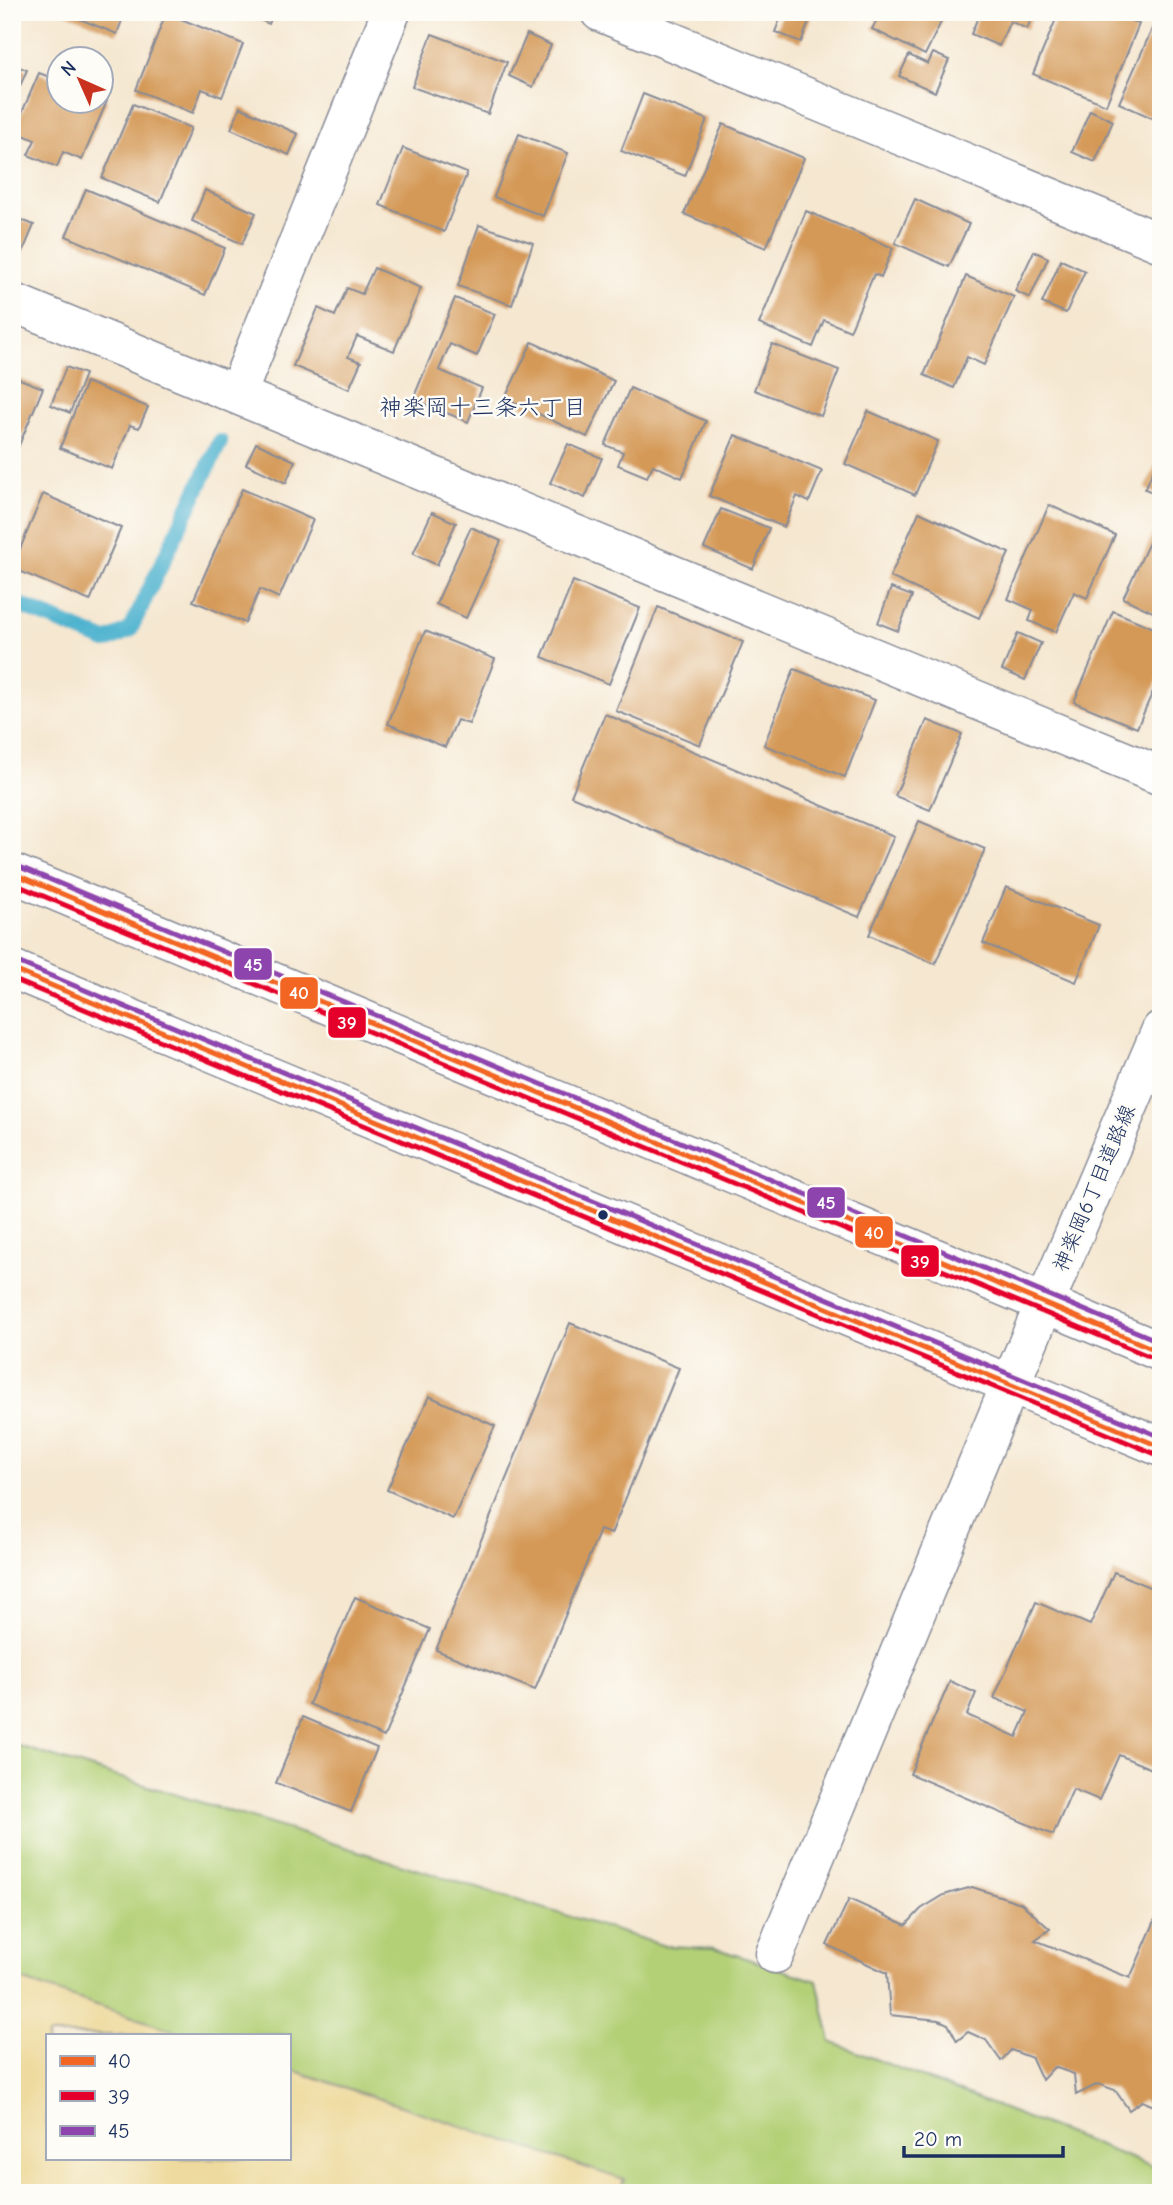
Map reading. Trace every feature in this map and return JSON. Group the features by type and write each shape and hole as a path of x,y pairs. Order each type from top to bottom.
{"main road":[{"path":"237,394 391,12"},
{"path":"600,12 1161,243"},
{"path":"12,302 1161,776"},
{"path":"12,873 1161,1352"},
{"path":"12,970 1161,1447"},
{"name":"神楽岡6丁目道路線","path":"775,1954 1010,1385 1161,1030"}],"green space":[{"path":"12,1744 665,1946 714,1948 817,1981 831,2042 1161,2170 1161,2193 12,2193"}],"sand":[{"path":"12,1977 184,2034 46,2034 46,2160 290,2160 290,2069 624,2180 619,2193 12,2193"}],"building":[{"path":"62,12 125,12 117,34"},
{"path":"242,12 274,12 269,24"},
{"path":"783,12 813,12 801,42 775,32"},
{"path":"881,12 946,12 925,55 872,29"},
{"path":"980,12 1034,12 1027,29 1010,21 999,46 971,34"},
{"path":"1059,12 1110,12 1139,24 1106,105 1033,74"},
{"path":"166,13 243,44 222,97 202,89 193,113 136,90"},
{"path":"1157,18 1161,19 1161,122 1119,103"},
{"path":"432,34 507,62 488,114 412,87"},
{"path":"527,34 551,45 533,87 509,76"},
{"path":"933,53 949,60 935,92 899,76 909,55 928,64"},
{"path":"12,64 27,70 12,104"},
{"path":"39,73 46,76 46,116 101,116 82,160 63,152 57,167 28,155 35,140 14,131"},
{"path":"643,94 707,119 685,176 621,151"},
{"path":"133,104 191,128 160,202 102,178"},
{"path":"240,107 298,134 289,155 231,129"},
{"path":"1090,110 1113,121 1095,162 1072,152"},
{"path":"723,124 804,158 766,248 684,214"},
{"path":"519,134 568,153 543,216 494,197"},
{"path":"403,148 467,173 444,232 380,205"},
{"path":"86,189 225,248 205,295 66,236"},
{"path":"205,190 256,213 242,244 192,221"},
{"path":"915,199 969,224 949,267 895,243"},
{"path":"806,211 893,248 881,277 874,274 850,331 824,320 813,347 759,324"},
{"path":"12,216 34,225 18,263 12,260"},
{"path":"479,225 533,243 512,305 458,286"},
{"path":"1034,251 1048,258 1030,298 1015,291"},
{"path":"1061,260 1085,271 1066,313 1042,303"},
{"path":"374,268 421,288 394,351 357,336 348,357 361,362 349,389 293,366 318,308 335,316 347,288 362,294"},
{"path":"966,276 1014,297 984,365 967,357 954,388 924,375"},
{"path":"455,298 495,314 477,356 450,344 439,370 482,388 468,422 413,399"},
{"path":"532,342 614,381 587,437 505,398"},
{"path":"772,344 839,370 821,416 754,390"},
{"path":"66,367 85,374 70,413 51,405"},
{"path":"12,376 43,388 12,462"},
{"path":"86,382 148,407 139,428 130,425 112,469 60,448"},
{"path":"630,388 706,421 682,478 653,465 647,477 618,465 623,452 605,445"},
{"path":"868,411 938,441 915,495 845,464"},
{"path":"735,435 822,471 809,502 797,496 784,527 709,496"},
{"path":"256,443 295,461 286,483 246,464"},
{"path":"568,444 602,458 585,498 550,483"},
{"path":"1161,453 1161,496 1145,489"},
{"path":"242,489 313,520 279,598 260,589 245,623 193,601"},
{"path":"43,494 121,528 90,601 12,568"},
{"path":"1049,505 1115,535 1087,598 1074,592 1056,632 1029,621 1033,610 1008,599"},
{"path":"721,509 769,528 753,569 704,548"},
{"path":"432,512 456,523 437,565 413,554"},
{"path":"919,512 1009,553 979,618 890,577"},
{"path":"1159,521 1161,522 1161,616 1123,598"},
{"path":"471,527 501,541 466,618 436,604"},
{"path":"573,581 640,608 609,684 542,657"},
{"path":"891,588 912,596 898,631 878,623"},
{"path":"658,607 743,642 700,745 616,711"},
{"path":"1113,611 1161,631 1161,673 1137,728 1074,702"},
{"path":"425,631 495,659 469,724 457,720 445,747 388,724"},
{"path":"1018,633 1041,643 1025,680 1002,670"},
{"path":"794,669 875,700 845,777 764,745"},
{"path":"605,714 894,836 859,917 571,796"},
{"path":"927,720 962,734 930,810 895,796"},
{"path":"919,821 985,849 935,964 869,935"},
{"path":"1006,887 1099,925 1076,982 983,943"},
{"path":"570,1323 679,1368 611,1534 600,1530 535,1690 436,1650"},
{"path":"429,1396 495,1426 453,1519 387,1490"},
{"path":"1114,1572 1161,1592 1161,1773 1119,1755 1099,1800 1073,1789 1053,1835 910,1774 950,1681 976,1693 967,1715 1017,1737 1028,1712 994,1698 1036,1602 1090,1625"},
{"path":"355,1597 430,1629 384,1737 309,1704"},
{"path":"303,1717 377,1748 351,1812 276,1783"},
{"path":"972,1887 1021,1903 1050,1929 1035,1940 1130,1978 1161,1907 1161,2109 1142,2101 1129,2110 1115,2090 1098,2084 1076,2095 1074,2074 1054,2067 1042,2080 1032,2058 1011,2050 1001,2061 986,2040 968,2032 957,2041 948,2024 939,2020 890,2015 887,1973 827,1945 849,1899 906,1925 921,1909 944,1895"}],"waterway":[{"path":"12,602 106,641 130,630 220,442"}],"transit line":[{"name":"45","path":"15,865 1161,1342"},
{"name":"40","path":"12,873 1161,1352"},
{"name":"39","path":"12,883 1158,1360"},
{"name":"45","path":"15,961 1161,1437"},
{"name":"40","path":"12,969 1161,1447"},
{"name":"39","path":"12,979 1158,1455"}],"district":[{"name":"神楽岡十三条六丁目","path":"483,407"}]}
